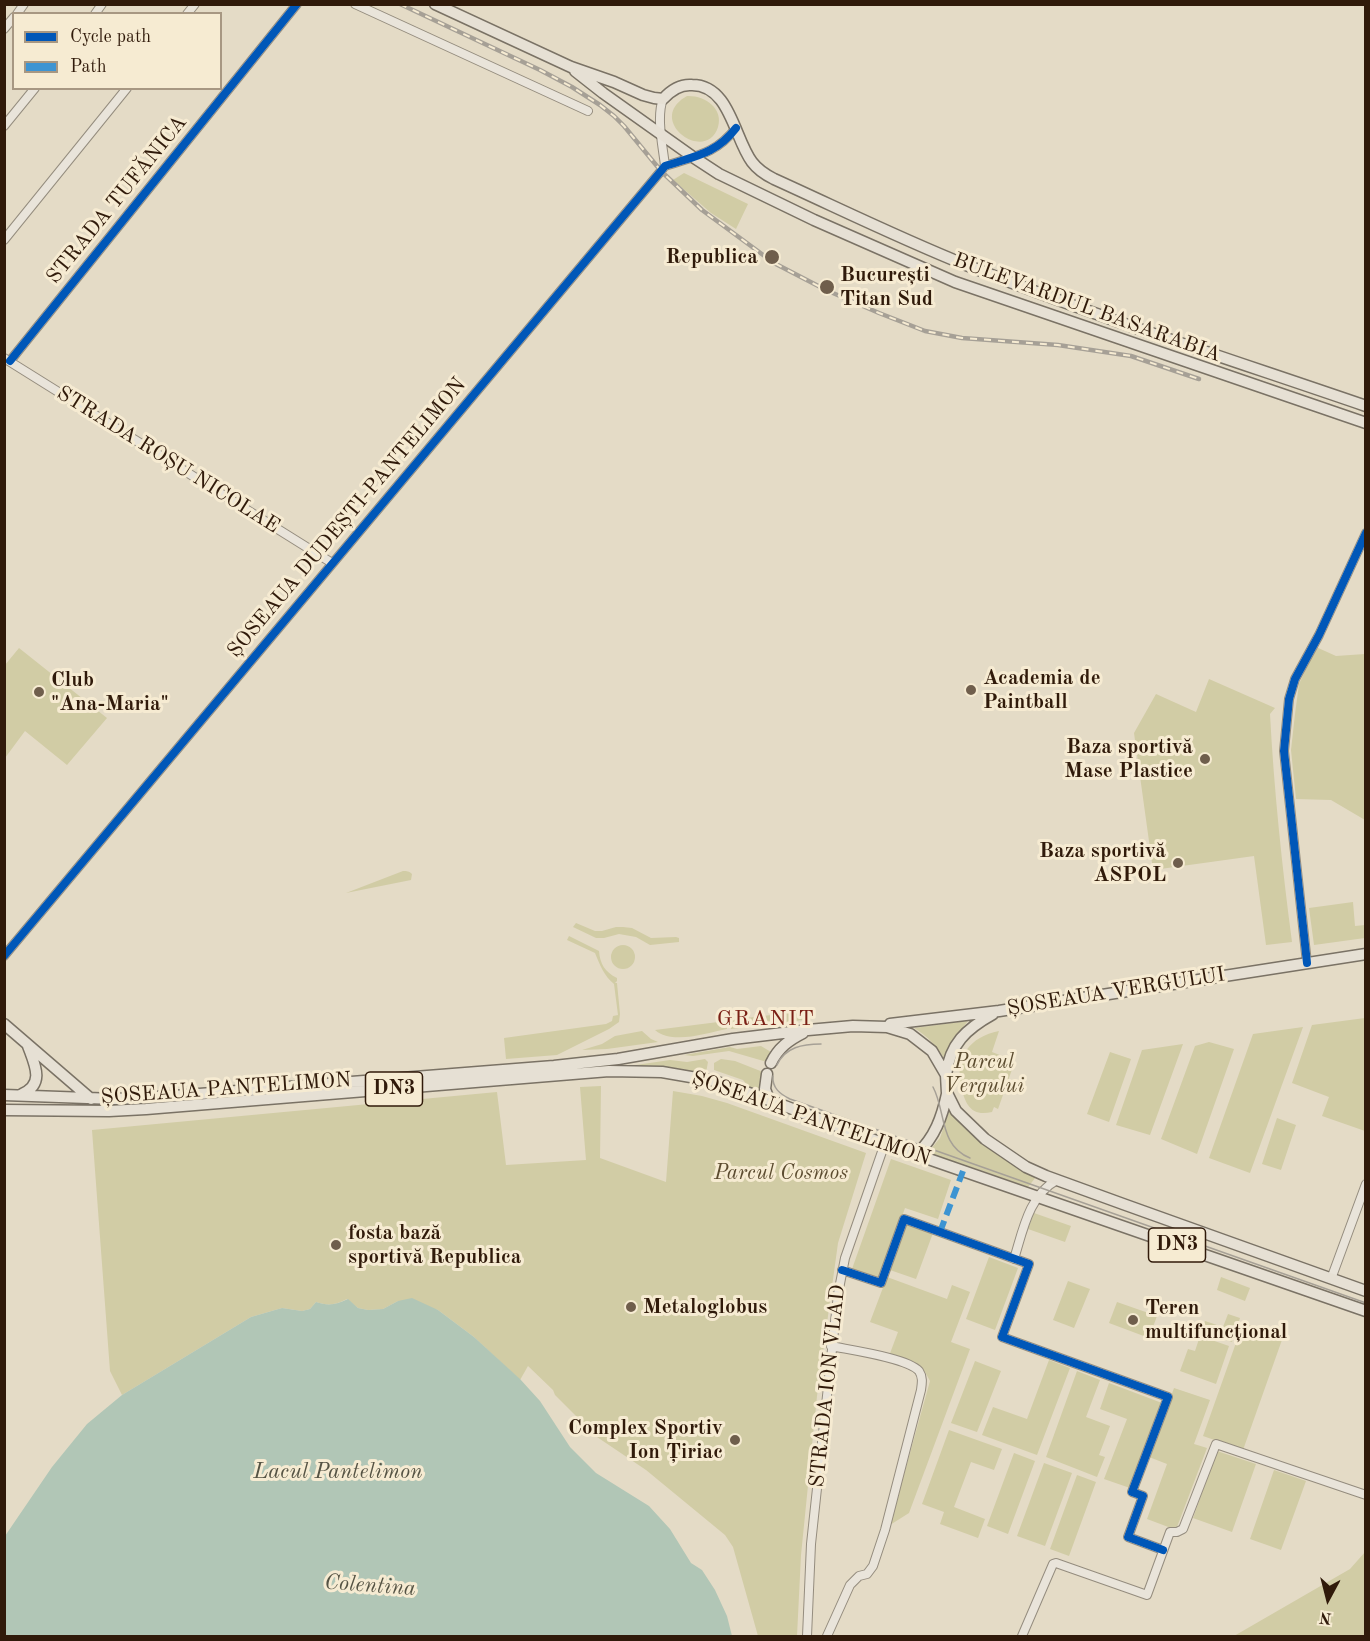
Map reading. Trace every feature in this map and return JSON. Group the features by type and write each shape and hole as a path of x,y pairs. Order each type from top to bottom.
{"main road":[{"path":"435,4 571,67 643,95 663,99"},
{"path":"571,67 603,93 693,157"},
{"name":"BULEVARDUL BASARABIA","path":"663,99 675,89 691,85 700,86 719,98 748,156 753,164 766,175 932,251 1078,307 1365,406"},
{"name":"BULEVARDUL BASARABIA","path":"693,157 719,174 766,198 955,282 1365,423"},
{"name":"ȘOSEAUA VERGULUI","path":"866,1025 905,1023 999,1011 1365,954"},
{"path":"946,1075 949,1058 958,1041 974,1026 999,1011"},
{"path":"4,1024 89,1098 109,1111"},
{"name":"ȘOSEAUA PANTELIMON","path":"4,1095 125,1099 174,1096 554,1066 618,1059 733,1039 808,1030 866,1025 887,1028 910,1034 932,1051 946,1075 947,1093 956,1111 985,1139 1026,1167 1365,1291"},
{"path":"771,1063 776,1053 786,1043 808,1030"},
{"path":"22,1095 32,1088 36,1081 34,1062 27,1044"},
{"name":"ȘOSEAUA PANTELIMON","path":"4,1110 109,1111 609,1071 679,1074 714,1081 769,1100 916,1154 1365,1311"},
{"path":"767,1074 765,1089 769,1100"},
{"path":"916,1154 926,1144 938,1125 947,1093"},
{"path":"77,1111 89,1098"}],"street":[{"name":"STRADA TUFĂNICA","path":"7,359 297,4"},
{"path":"355,4 588,111"},
{"path":"4,126 33,90"},
{"path":"4,240 125,90"},
{"path":"663,99 660,110 665,166 719,147 736,128"},
{"name":"ȘOSEAUA DUDEȘTI-PANTELIMON","path":"4,956 665,166"},
{"name":"STRADA ROȘU NICOLAE","path":"7,359 332,563"},
{"path":"1307,963 1284,751 1289,699 1295,679 1365,533"},
{"name":"STRADA ION VLAD","path":"807,1636 811,1544 835,1309 842,1269 885,1143"},
{"path":"1014,1259 1032,1204 1048,1185 1057,1180"},
{"path":"1331,1279 1365,1184"},
{"path":"842,1269 881,1283 904,1219 1029,1264 1002,1336 1168,1397 1132,1492 1143,1496 1128,1537 1163,1550"},
{"path":"826,1636 850,1585 859,1576 867,1574 873,1566 885,1530 922,1380 916,1368 903,1362 831,1346"},
{"path":"1022,1636 1053,1564 1056,1563 1147,1595 1170,1532 1183,1529 1216,1444 1365,1495"}],"green space":[{"path":"687,96 706,100 718,114 718,127 711,138 702,142 682,135 675,126 672,116 675,106"},
{"path":"684,173 748,204 736,229 711,213 673,180"},
{"path":"1316,647 1336,656 1365,654 1365,820 1331,800 1296,799 1291,750 1295,714 1299,684"},
{"name":"Club \"Ana-Maria\"","path":"19,648 107,718 67,765 25,731 5,758 5,665"},
{"path":"1209,679 1275,708 1270,714 1274,771 1292,942 1266,945 1254,856 1153,870 1134,733 1156,694 1196,712"},
{"path":"403,871 412,874 411,880 346,893"},
{"path":"1353,902 1355,926 1365,925 1365,938 1314,945 1309,908"},
{"path":"576,923 595,931 616,927 632,928 651,938 676,937 679,938 679,942 650,945 636,937 619,934 596,938 573,927"},
{"path":"569,936 599,951 604,967 617,978 615,983 617,983 619,1022 557,1055 506,1059 504,1038 606,1024 612,1021 613,1016 618,1015 614,984 605,974 595,953 567,940"},
{"path":"623,945 628,946 634,952 634,962 628,968 623,969 618,968 612,962 611,957 612,952 618,946"},
{"path":"804,1011 810,1014 811,1019 731,1029 730,1020"},
{"path":"1366,1018 1365,1131 1322,1116 1329,1097 1292,1083 1312,1025"},
{"path":"726,1021 727,1029 690,1037 671,1037 655,1030"},
{"path":"968,1021 954,1038 944,1058 931,1041 914,1028"},
{"path":"1303,1027 1250,1173 1209,1158 1253,1034"},
{"path":"642,1031 658,1042 582,1050 602,1044 615,1036"},
{"name":"Parcul Vergului","path":"999,1031 992,1052 1015,1061 998,1109 994,1107 992,1112 979,1113 970,1108 967,1103 961,1086 960,1066 963,1057 973,1043"},
{"path":"1209,1042 1234,1049 1197,1154 1161,1139 1195,1046"},
{"path":"1183,1044 1150,1135 1116,1125 1142,1050"},
{"path":"761,1046 771,1052 767,1062 729,1051 684,1055 730,1047 737,1049"},
{"path":"1110,1052 1131,1059 1109,1122 1087,1114"},
{"path":"705,1059 708,1062 704,1074 662,1067 629,1066 670,1060 687,1062"},
{"path":"721,1059 735,1061 763,1072 759,1090 748,1086 743,1080 714,1070 714,1063"},
{"name":"Parcul Cosmos","path":"601,1086 600,1158 666,1182 673,1091 727,1103 866,1153 838,1243 817,1396 801,1555 797,1636 758,1636 733,1547 725,1535 646,1470 597,1437 528,1366 520,1380 474,1337 438,1310 398,1301 383,1309 368,1310 358,1308 347,1299 332,1304 316,1302 310,1309 302,1311 282,1308 251,1317 122,1395 110,1371 92,1130 497,1092 506,1165 586,1160 580,1087"},
{"path":"950,1109 1036,1177 1028,1187 960,1163 926,1155 940,1138"},
{"path":"1277,1118 1296,1125 1281,1170 1262,1164"},
{"path":"891,1159 951,1180 938,1219 905,1208 880,1278 852,1269"},
{"path":"1034,1213 1071,1226 1065,1242 1028,1229"},
{"path":"907,1224 933,1233 916,1279 890,1270"},
{"path":"989,1257 1018,1268 995,1330 966,1319"},
{"path":"887,1277 947,1299 952,1285 970,1292 951,1342 970,1349 909,1513 890,1525 930,1381 925,1372 912,1364 889,1356 898,1332 870,1322"},
{"path":"1221,1277 1250,1288 1245,1301 1217,1290"},
{"path":"1068,1281 1090,1289 1074,1328 1053,1320"},
{"name":"Teren multifuncțional","path":"1117,1302 1157,1316 1149,1338 1109,1323"},
{"path":"1228,1314 1240,1318 1232,1342 1202,1331 1205,1321 1223,1327"},
{"path":"1243,1323 1283,1337 1243,1450 1203,1436"},
{"path":"1200,1336 1229,1346 1216,1384 1180,1371 1188,1349 1195,1351"},
{"path":"1049,1360 1070,1368 1037,1455 982,1435 993,1407 1027,1419"},
{"path":"975,1361 1001,1371 977,1432 951,1423"},
{"path":"1077,1371 1100,1380 1086,1417 1110,1426 1099,1455 1105,1457 1097,1477 1046,1457"},
{"path":"1109,1383 1162,1403 1130,1488 1104,1479 1127,1419 1100,1409"},
{"path":"1174,1388 1210,1400 1194,1444 1207,1448 1177,1527 1171,1528 1147,1519 1167,1464 1149,1457"},
{"path":"949,1430 1002,1449 994,1470 971,1462 954,1507 985,1519 978,1538 940,1524 944,1512 922,1504"},
{"path":"1217,1451 1256,1464 1232,1532 1193,1518"},
{"path":"1014,1453 1035,1461 1008,1534 987,1526"},
{"path":"1044,1463 1072,1473 1045,1546 1017,1536"},
{"path":"1274,1470 1306,1481 1281,1550 1250,1539"},
{"path":"1077,1475 1096,1482 1069,1556 1050,1549"},
{"path":"1365,1552 1365,1636 1234,1636 1350,1569"}],"water":[{"name":"Lacul Pantelimon","path":"412,1298 438,1310 474,1337 520,1379 540,1401 570,1447 596,1473 649,1506 670,1529 691,1563 702,1570 715,1590 727,1616 732,1636 5,1636 5,1536 52,1467 87,1424 122,1395 251,1317 282,1308 302,1311 310,1309 316,1302 332,1304 348,1299 358,1308 383,1309 398,1301"}],"tram line":[{"path":"777,1065 790,1050 821,1044"},
{"path":"773,1076 777,1090 790,1099 1366,1303"},
{"path":"933,1087 948,1137 960,1152 970,1158"}],"railway":[{"path":"400,4 540,70 600,105 624,126 661,171 702,210 774,263 826,290 925,331 962,338 1058,345 1131,356 1199,379"}],"marked path":[{"path":"940,1232 963,1171"}],"cycle path":[{"path":"10,361 297,4"},
{"path":"4,956 665,166 713,149 736,128"},
{"path":"1307,963 1284,751 1289,699 1295,679 1319,635 1366,533"},
{"path":"842,1270 881,1283 904,1219 1029,1264 1002,1337 1168,1397 1132,1492 1143,1496 1128,1537 1163,1550"}],"place":[{"name":"Republica","path":"772,257"},
{"name":"București Titan Sud","path":"827,287"},
{"name":"Academia de Paintball","path":"971,690"},
{"name":"Club \"Ana-Maria\"","path":"39,692"},
{"name":"Baza sportivă Mase Plastice","path":"1205,759"},
{"name":"Baza sportivă ASPOL","path":"1178,863"},
{"name":"fosta bază sportivă Republica","path":"336,1245"},
{"name":"Metaloglobus","path":"631,1307"},
{"name":"Teren multifuncțional","path":"1133,1320"},
{"name":"Complex Sportiv Ion Țiriac","path":"735,1440"}],"district":[{"name":"GRANIT","path":"766,1019"}],"water label":[{"name":"Colentina","path":"370,1586"}]}
